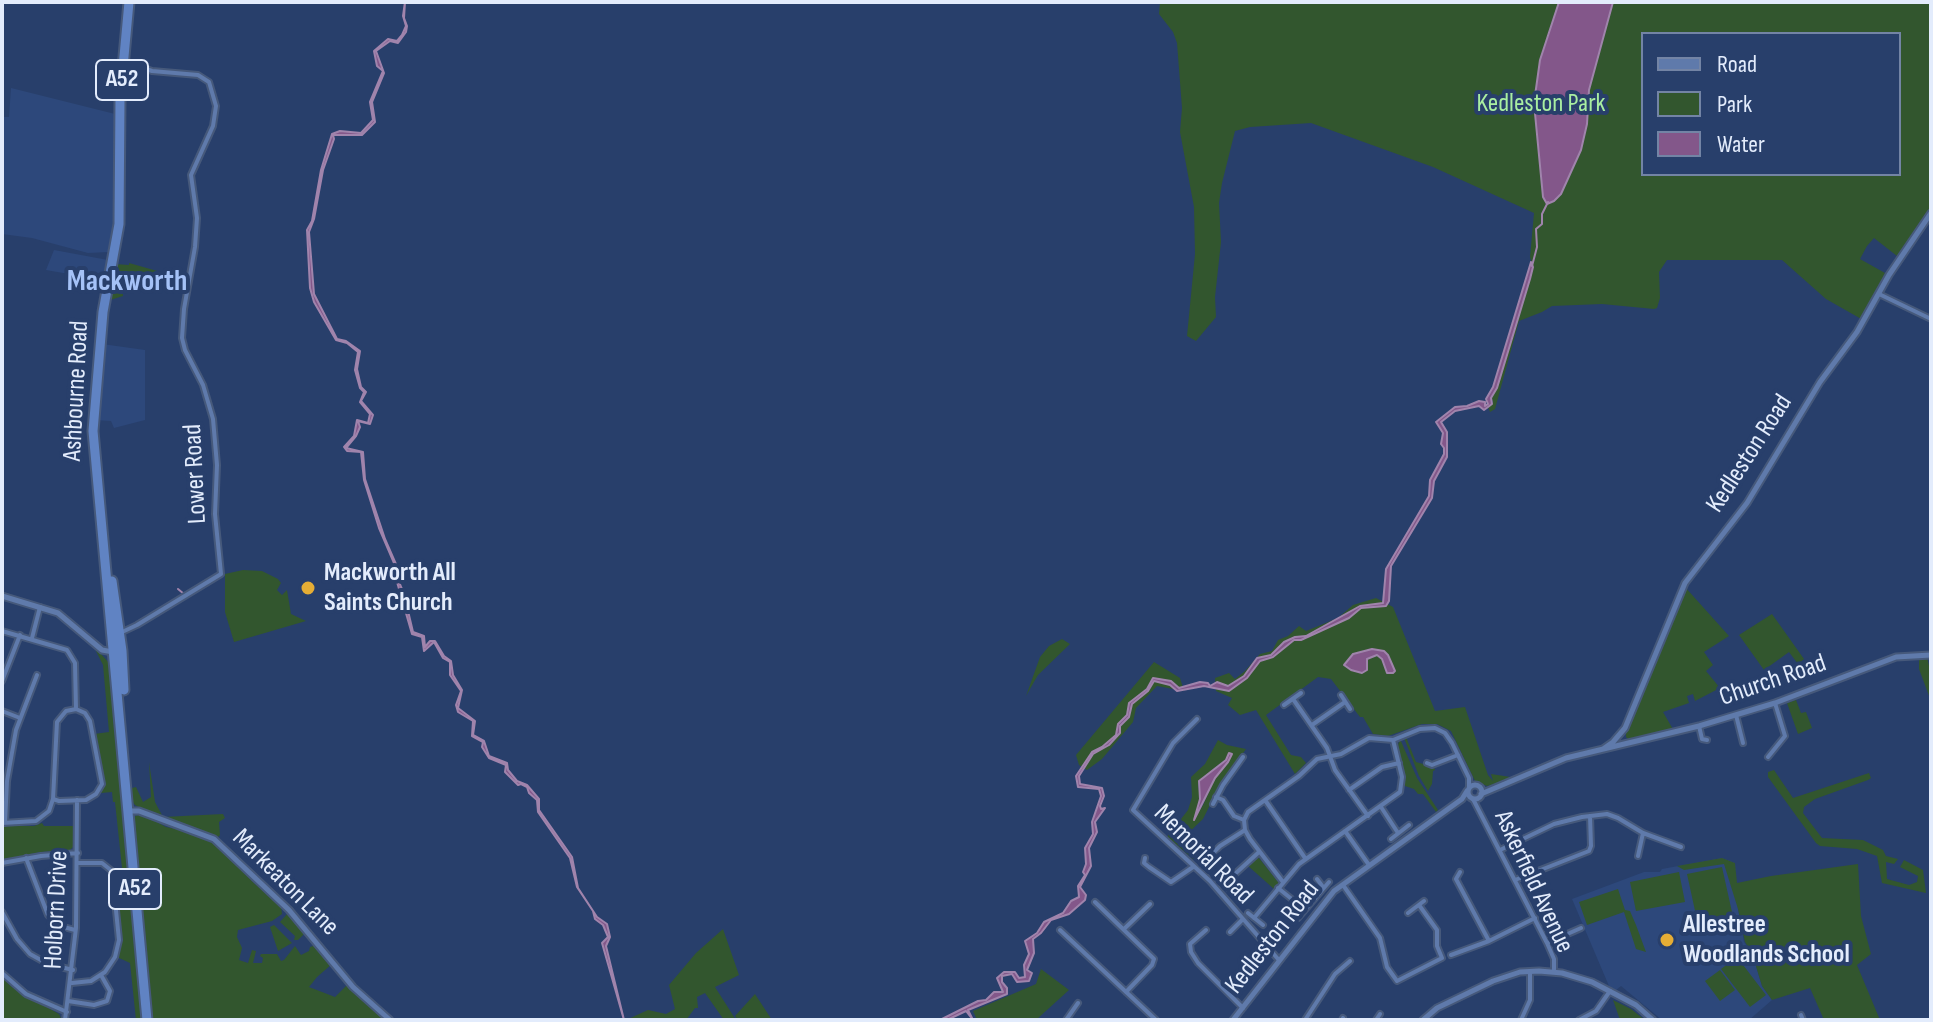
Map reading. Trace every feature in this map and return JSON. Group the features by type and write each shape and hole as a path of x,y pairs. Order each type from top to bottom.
{"highway":[{"name":"Ashbourne Road","path":"129,2 122,65 119,224 106,287 94,393 93,431 118,651 147,1020"}],"street":[{"name":"Lower Road","path":"116,635 221,574 215,514 217,465 213,419 203,385 182,338 197,218 191,175 213,126 216,106 209,82 198,75 122,65"},
{"name":"Kedleston Road","path":"1603,749 1625,728 1685,583 1747,503 1820,382 1857,332 1889,275 1931,213"},
{"path":"1879,294 1931,319"},
{"path":"2,596 60,615 103,651 118,651"},
{"path":"32,638 40,607"},
{"path":"2,631 60,646 70,653 75,663 76,709"},
{"path":"2,681 20,635"},
{"name":"Church Road","path":"1624,745 1775,703 1896,657 1931,655"},
{"path":"37,675 20,718 7,781 3,823 40,820 49,811 53,799 57,722 66,711 76,709 85,713 90,721 102,784 93,796 77,800 53,799"},
{"path":"1284,705 1301,693"},
{"path":"1341,695 1350,709"},
{"path":"1293,699 1368,816"},
{"path":"1312,725 1345,702"},
{"path":"1768,757 1785,736 1775,703"},
{"path":"2,711 20,718"},
{"path":"1736,715 1743,743"},
{"name":"Memorial Road","path":"1197,719 1173,743 1133,808 1134,813 1157,830 1194,866 1278,959"},
{"path":"1699,726 1702,739 1707,740"},
{"path":"1283,882 1245,830 1244,820 1248,812 1299,776 1312,762 1369,738 1393,740 1420,729 1435,728 1449,737 1458,755 1436,766 1427,763"},
{"name":"Kedleston Road","path":"1233,1020 1330,895 1343,885 1462,799 1508,783 1551,763 1624,745 1625,728"},
{"path":"1620,735 1624,745"},
{"path":"1254,918 1305,858 1397,795 1401,788 1393,740"},
{"name":"Askerfield Avenue","path":"1458,755 1479,807 1547,943 1554,959 1554,972"},
{"path":"1213,804 1243,757"},
{"path":"1349,790 1382,767 1399,763"},
{"path":"1239,764 1244,768"},
{"path":"1216,797 1223,800 1234,816 1244,820"},
{"name":"Holborn Drive","path":"65,1020 76,930 77,800"},
{"path":"1265,800 1305,858"},
{"path":"1381,807 1398,833"},
{"name":"Markeaton Lane","path":"129,811 139,811 214,839 289,910 353,987 390,1020"},
{"path":"1515,880 1589,851 1590,816"},
{"path":"1500,850 1554,824 1590,816 1615,816 1668,845 1681,847"},
{"path":"1391,839 1409,825"},
{"path":"1208,867 1202,860 1245,830"},
{"path":"1345,831 1369,866"},
{"path":"1640,852 1643,833"},
{"path":"1224,884 1259,852"},
{"path":"2,863 78,853"},
{"path":"26,858 48,915 60,926 76,930"},
{"path":"1143,862 1171,882 1194,866"},
{"path":"71,983 86,982 101,975 112,963 118,947 114,876 104,864 78,863"},
{"path":"1460,872 1454,880 1489,941"},
{"path":"1219,879 1229,889"},
{"path":"1317,879 1323,887"},
{"path":"1298,918 1329,882"},
{"path":"1343,885 1380,938 1387,967 1396,981 1442,958 1437,946 1437,930 1419,905"},
{"path":"1278,888 1304,909"},
{"path":"1408,913 1424,901"},
{"path":"1095,902 1154,961 1126,992"},
{"path":"1124,929 1142,907 1150,904"},
{"path":"2,912 17,939 30,954 48,964 73,970"},
{"path":"1248,913 1263,925"},
{"path":"1451,955 1489,941 1535,918"},
{"path":"1230,932 1243,919"},
{"path":"1060,930 1156,1020"},
{"path":"1206,930 1189,946 1243,1008"},
{"path":"1547,943 1579,930"},
{"path":"1252,958 1263,944"},
{"path":"1305,1020 1339,970 1350,961"},
{"path":"1339,970 1343,977"},
{"path":"1521,1020 1530,1000 1530,971"},
{"path":"1423,1020 1437,1008 1493,981 1530,971 1582,978 1636,1005 1653,1020"},
{"path":"2,973 26,994 67,1012"},
{"path":"68,1001 94,1005 107,1001 110,991 101,975"},
{"path":"1579,1020 1596,1011 1610,991"},
{"path":"1066,1020 1074,1005"},
{"path":"1376,1020 1380,1014"}],"shaded area":[{"path":"11,88 115,114 116,217 109,252 88,253 32,238 2,234 2,117 9,117"},
{"path":"54,250 108,260 103,280 46,270"},
{"path":"102,344 145,350 145,420 114,428 111,421 96,420"},
{"name":"Allestree Woodlands School","path":"1722,858 1735,863 1744,942 1752,953 1762,986 1772,1000 1749,1020 1662,1020 1621,986 1616,990 1609,986 1572,899 1644,872 1660,872 1662,869"}],"green space":[{"name":"Kedleston Park","path":"1160,2 1931,2 1931,208 1897,256 1874,238 1867,246 1860,259 1885,273 1863,320 1826,299 1782,260 1667,260 1659,272 1660,298 1657,308 1602,304 1552,306 1519,321 1495,409 1490,412 1488,407 1493,402 1491,398 1497,388 1533,267 1530,257 1534,213 1433,167 1311,123 1250,127 1235,131 1219,203 1221,242 1216,317 1196,341 1187,336 1195,254 1194,207 1180,132 1182,108 1177,43 1173,32 1159,14"},
{"path":"129,263 175,276 175,286 131,274 122,280 123,296 107,301 115,264"},
{"path":"243,570 262,571 278,579 281,583 277,590 282,595 287,590 291,614 306,621 234,642 225,612 225,574"},
{"path":"1685,587 1729,636 1704,652 1713,665 1706,671 1720,688 1695,701 1693,694 1687,696 1689,703 1663,712 1674,731 1630,741 1626,737 1626,729"},
{"path":"1376,598 1393,607 1435,711 1465,707 1488,775 1493,781 1491,774 1517,778 1487,786 1475,781 1451,731 1437,724 1422,724 1388,736 1373,734 1331,679 1318,677 1266,715 1291,755 1301,757 1306,763 1295,774 1256,710 1240,715 1228,705 1232,698 1216,691 1215,678 1229,673 1235,679 1260,654 1272,651 1278,640 1299,626 1306,631 1338,618 1353,605"},
{"path":"1772,614 1804,659 1798,664 1789,652 1764,670 1739,635"},
{"path":"1062,639 1070,644 1038,675 1026,696 1040,657 1049,646"},
{"path":"93,645 110,664 144,1020 136,1020 130,963 117,957 120,941 114,869 122,868 115,802 112,792 101,793 104,779 94,734 109,732 103,665"},
{"path":"1927,657 1931,701 1919,669 1919,658"},
{"path":"1154,662 1180,678 1184,691 1157,686 1136,708 1133,722 1102,759 1087,770 1079,765 1076,755"},
{"path":"1796,700 1801,713 1806,712 1812,728 1798,734 1787,703"},
{"path":"1406,737 1416,762 1434,767 1428,791 1419,776"},
{"path":"1400,739 1417,778 1438,810 1436,812 1423,794 1405,786 1398,745"},
{"path":"1218,740 1246,749 1219,787 1203,819 1181,840 1195,857 1193,859 1167,837 1188,810 1192,797 1191,777 1205,764","holes":["1229,754 1228,762 1215,778 1194,820 1200,799 1198,784"]},
{"path":"149,762 155,802 163,817 223,814 225,818 219,822 220,835 216,839 163,821 135,805 132,788 136,787 143,802 151,797"},
{"path":"1774,770 1793,798 1869,773 1871,778 1868,780 1815,799 1804,807 1803,813 1822,838 1863,840 1883,850 1886,856 1898,859 1894,864 1886,862 1887,879 1909,885 1917,882 1918,876 1900,867 1904,860 1923,870 1926,893 1882,883 1877,856 1857,849 1816,843 1768,777 1768,772"},
{"path":"142,814 166,827 216,844 281,907 282,914 272,921 238,930 237,937 242,948 239,960 248,963 252,950 256,951 253,963 262,963 261,954 277,954 281,961 295,946 301,955 309,951 313,946 310,939 332,964 309,987 335,997 347,985 386,1020 149,1020 133,821 135,816"},
{"path":"42,823 44,826 75,826 74,846 70,850 2,860 2,826"},
{"path":"1255,857 1279,883 1274,889 1247,865"},
{"path":"1722,858 1735,863 1737,883 1858,864 1861,916 1871,954 1857,965 1880,1020 1824,1020 1810,988 1772,1000 1762,986 1752,953 1745,942 1724,864 1684,870 1677,866"},
{"path":"1722,867 1734,921 1699,929 1687,874"},
{"path":"1679,872 1685,902 1636,911 1630,882"},
{"path":"1618,889 1646,952 1636,949 1624,912 1587,925 1579,902"},
{"path":"287,914 306,932 298,940 294,940 295,936 280,922"},
{"path":"274,925 292,943 278,951 270,927"},
{"path":"723,929 739,975 715,987 736,1020 724,1020 705,993 697,997 698,1008 686,1020 626,1020 648,1010 666,1014 675,1009 669,985 696,953"},
{"path":"1737,957 1766,995 1750,1007 1721,969"},
{"path":"1041,969 1069,990 1036,1020 977,1020 973,1011 1036,984"},
{"path":"1720,970 1735,990 1720,1001 1705,981"},
{"path":"2,977 12,987 59,1014 62,1020 2,1020"},
{"path":"755,994 772,1020 738,1020 735,1016"},
{"path":"1613,1000 1631,1009 1645,1020 1620,1020"}],"water":[{"path":"405,2 404,18 407,26 406,32 398,43 390,41 376,51 384,73 372,102 375,122 362,135 333,135 334,139 323,170 314,219 309,232 314,294 337,339 346,341 360,351 357,369 361,387 366,392 361,401 373,415 370,424 358,421 360,427 356,436 346,448 363,452 365,479 402,578 399,582 413,632 424,636 425,647 430,641 435,641 451,661 453,675 462,690 458,708 475,721 473,735 484,741 489,756 507,763 508,770 517,781 527,785 539,799 539,810 572,857 578,888 597,917 607,924 610,937 606,946 624,1020 602,943 608,937 603,925 595,919 577,887 570,858 538,812 537,800 527,787 518,785 505,772 506,765 489,758 482,747 483,742 472,736 473,721 458,712 456,705 461,691 450,675 450,662 443,658 434,642 424,651 422,637 412,634 397,582 400,577 379,528 364,480 361,452 347,451 344,447 354,436 357,420 368,423 370,414 360,402 364,392 360,388 355,370 358,352 347,343 336,340 314,302 310,288 307,230 312,221 321,170 332,134 340,131 361,133 373,120 370,102 383,71 377,66 374,51 388,39 397,41 402,35 406,26 403,16"},
{"path":"1559,2 1613,2 1589,90 1587,124 1581,150 1561,194 1547,204 1543,197 1534,103 1540,60"},
{"path":"1531,262 1530,279 1497,388 1491,398 1492,404 1484,410 1479,406 1455,411 1441,422 1447,432 1447,457 1434,481 1432,498 1391,566 1386,606 1361,608 1349,618 1301,640 1294,640 1273,657 1260,661 1247,678 1229,691 1204,686 1177,691 1170,685 1154,681 1148,691 1132,704 1129,717 1120,726 1120,733 1109,745 1093,754 1079,776 1080,784 1102,788 1104,796 1100,806 1101,809 1105,808 1095,822 1097,832 1089,848 1091,866 1080,887 1086,895 1085,900 1069,914 1051,920 1033,939 1034,953 1027,970 1032,973 1029,981 1017,982 1012,974 1002,976 1007,994 968,1010 973,1020 966,1011 940,1020 986,1000 994,992 1003,992 997,978 1004,972 1015,972 1019,978 1025,977 1024,965 1029,954 1025,941 1037,933 1044,922 1063,913 1071,901 1079,897 1078,886 1085,875 1085,848 1093,834 1092,822 1101,796 1099,789 1078,787 1076,776 1092,752 1116,735 1118,724 1127,715 1129,703 1147,689 1153,678 1171,681 1179,688 1200,682 1210,686 1217,682 1228,686 1244,676 1257,658 1271,655 1284,642 1306,636 1360,606 1383,603 1386,569 1429,496 1430,480 1444,454 1441,444 1443,433 1436,422 1455,407 1479,401 1485,402 1485,406 1488,404 1486,399 1493,387"},
{"path":"1372,649 1388,655 1395,671 1393,673 1387,673 1382,659 1377,655 1367,659 1367,670 1362,673 1344,665 1353,654"},
{"path":"1229,753 1232,754 1228,762 1215,778 1194,820 1200,799 1199,781 1226,760"}],"waterway":[{"path":"1532,266 1537,247 1536,229 1542,224 1542,214 1548,202"},
{"path":"178,589 184,594"}],"place":[{"name":"Mackworth All Saints Church","path":"308,588"},
{"name":"Allestree Woodlands School","path":"1667,940"}],"district":[{"name":"Mackworth","path":"127,282"}]}
